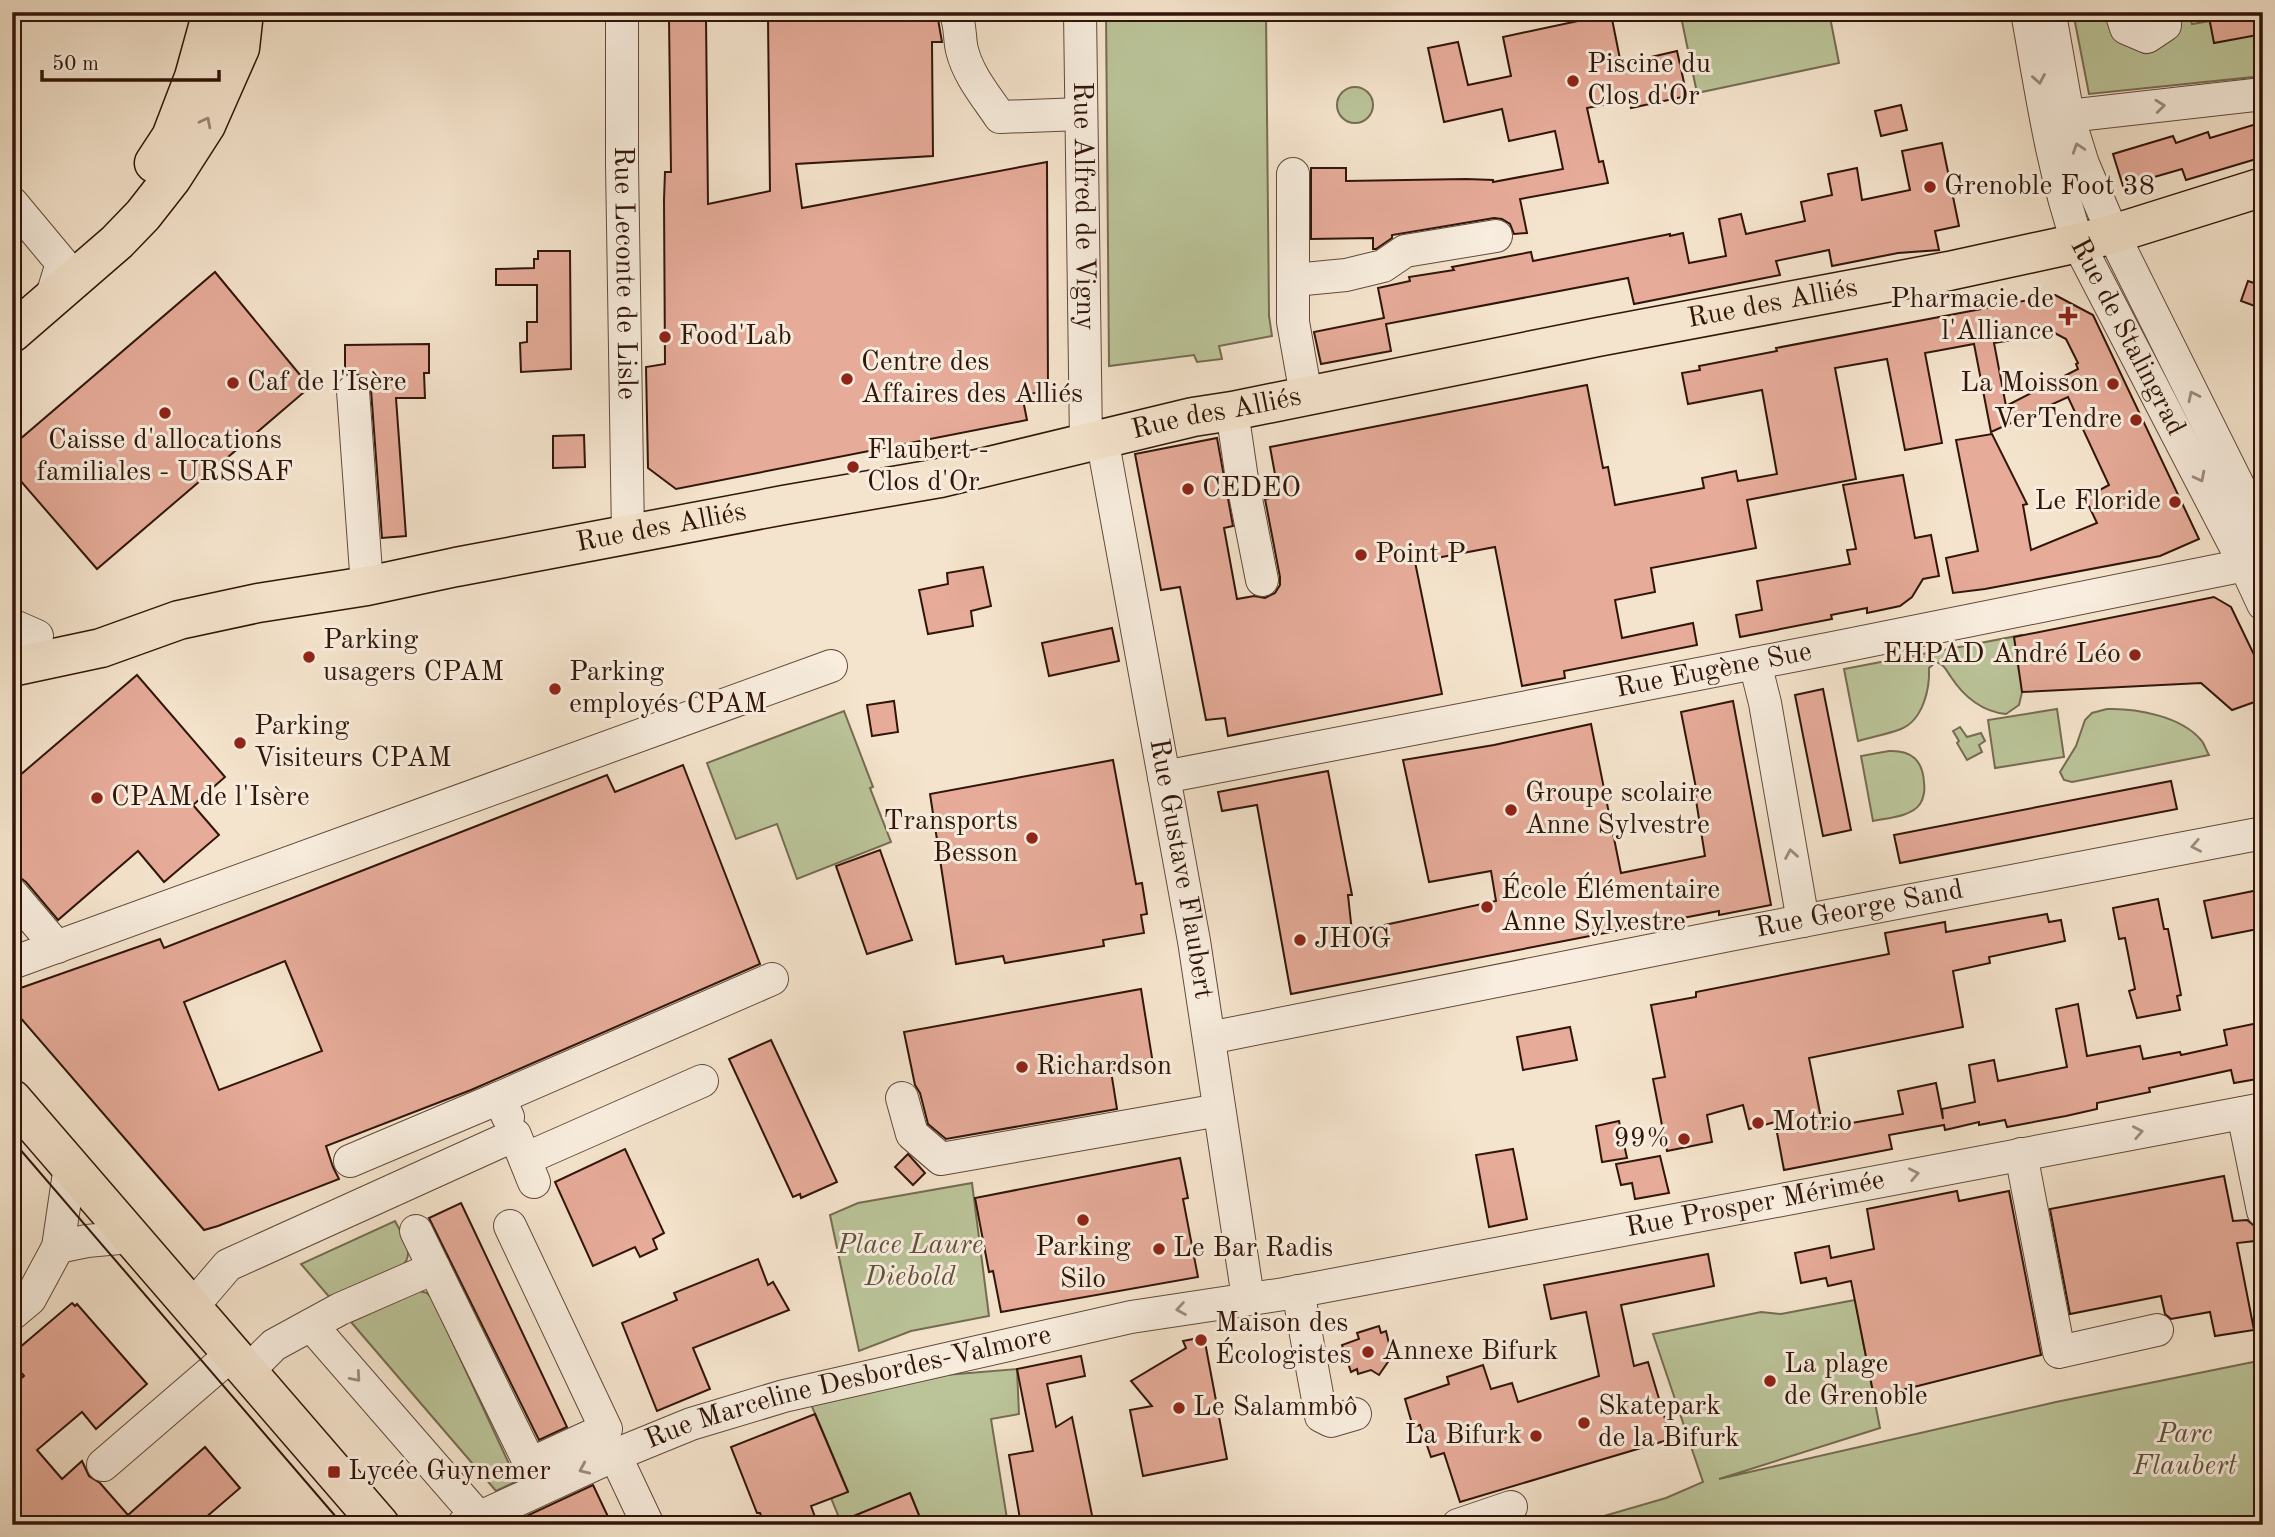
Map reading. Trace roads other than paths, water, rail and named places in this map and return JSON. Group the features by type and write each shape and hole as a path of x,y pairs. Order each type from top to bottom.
{"main road":[{"path":"12,308 87,241 135,190 172,137 194,77 212,12"},
{"path":"12,333 117,242 143,215 172,178 206,125 242,30"},
{"name":"Rue des Alliés","path":"12,667 101,648 168,624 258,603 368,586 456,567 940,478 1193,417 1949,271 2096,239 2263,187"},
{"name":"Rue des Alliés","path":"21,634 98,626 168,624"},
{"path":"12,1099 380,1525"},
{"path":"348,1486 369,1525"}],"street":[{"path":"242,30 258,30 261,12"},
{"name":"Rue Leconte de Lisle","path":"622,12 621,154 628,535"},
{"path":"956,12 962,50 975,82 1000,117 1082,114"},
{"name":"Rue Alfred de Vigny","path":"1080,12 1094,441"},
{"name":"Rue de Stalingrad","path":"2027,12 2049,133 2068,215 2096,239 2258,547"},
{"name":"Rue de Stalingrad","path":"2049,12 2068,116 2083,164 2096,239 2258,547 2263,604"},
{"path":"2121,12 2126,28 2147,37 2165,25 2164,12"},
{"path":"2068,116 2263,94"},
{"path":"1293,174 1293,322 1306,395"},
{"path":"12,203 62,263 51,299"},
{"path":"1293,280 1346,275 1383,266 1405,251 1496,236"},
{"path":"353,391 368,586"},
{"path":"1233,411 1242,479 1262,580"},
{"name":"Rue Gustave Flaubert","path":"1094,441 1164,777 1194,941 1248,1298"},
{"name":"Rue Eugène Sue","path":"1164,777 1755,663 2258,547"},
{"path":"1755,663 1765,703 1802,921"},
{"path":"12,962 831,666"},
{"name":"Rue George Sand","path":"1209,1038 2263,833"},
{"path":"12,894 57,947"},
{"path":"350,1161 772,979"},
{"path":"192,1307 228,1265 525,1159 702,1081"},
{"path":"499,1098 525,1159"},
{"path":"902,1098 912,1134 941,1159 1219,1110"},
{"path":"2253,1111 2263,1211"},
{"name":"Rue Prosper Mérimée","path":"1248,1298 1298,1291 2253,1111"},
{"path":"2021,1154 2059,1352 2157,1330"},
{"path":"12,1314 30,1299 58,1248 70,1166"},
{"path":"416,1231 530,1464 606,1429 510,1226"},
{"path":"58,1248 87,1241 130,1237"},
{"path":"103,1465 240,1363 340,1309 434,1268"},
{"path":"1298,1291 1321,1416 1331,1421 1355,1414"},
{"name":"Rue Marceline Desbordes-Valmore","path":"470,1521 615,1455 691,1424 784,1395 1108,1322 1248,1298"},
{"path":"311,1325 470,1521"},
{"path":"615,1455 648,1525"},
{"path":"1458,1525 1511,1507"}],"tram line":[{"path":"12,1140 343,1525"}],"place":[{"name":"Piscine du Clos d'Or","path":"1573,81"},
{"name":"Grenoble Foot 38","path":"1930,187"},
{"name":"Pharmacie de l'Alliance","path":"2068,316"},
{"name":"Food'Lab","path":"665,337"},
{"name":"Centre des Affaires des Alliés","path":"847,379"},
{"name":"Caf de l'Isère","path":"233,383"},
{"name":"La Moisson","path":"2113,384"},
{"name":"Caisse d'allocations familiales - URSSAF","path":"165,413"},
{"name":"VerTendre","path":"2136,420"},
{"name":"Flaubert - Clos d'Or","path":"853,467"},
{"name":"CEDEO","path":"1188,489"},
{"name":"Le Floride","path":"2175,502"},
{"name":"Point P","path":"1361,555"},
{"name":"EHPAD André Léo","path":"2135,655"},
{"name":"Parking usagers CPAM","path":"309,657"},
{"name":"Parking employés CPAM","path":"555,689"},
{"name":"Parking Visiteurs CPAM","path":"240,743"},
{"name":"CPAM de l'Isère","path":"97,798"},
{"name":"Groupe scolaire Anne Sylvestre","path":"1511,810"},
{"name":"Transports Besson","path":"1032,838"},
{"name":"École Élémentaire Anne Sylvestre","path":"1487,907"},
{"name":"JHOG","path":"1300,940"},
{"name":"Richardson","path":"1022,1067"},
{"name":"Motrio","path":"1758,1123"},
{"name":"99%","path":"1684,1139"},
{"name":"Parking Silo","path":"1083,1220"},
{"name":"Le Bar Radis","path":"1159,1249"},
{"name":"Maison des Écologistes","path":"1201,1340"},
{"name":"Annexe Bifurk","path":"1368,1352"},
{"name":"La plage de Grenoble","path":"1770,1381"},
{"name":"Le Salammbô","path":"1179,1408"},
{"name":"Skatepark de la Bifurk","path":"1584,1423"},
{"name":"La Bifurk","path":"1536,1436"},
{"name":"Lycée Guynemer","path":"334,1472"}],"park label":[{"name":"Place Laure Diebold","path":"910,1262"},
{"name":"Parc Flaubert","path":"2185,1451"}]}
